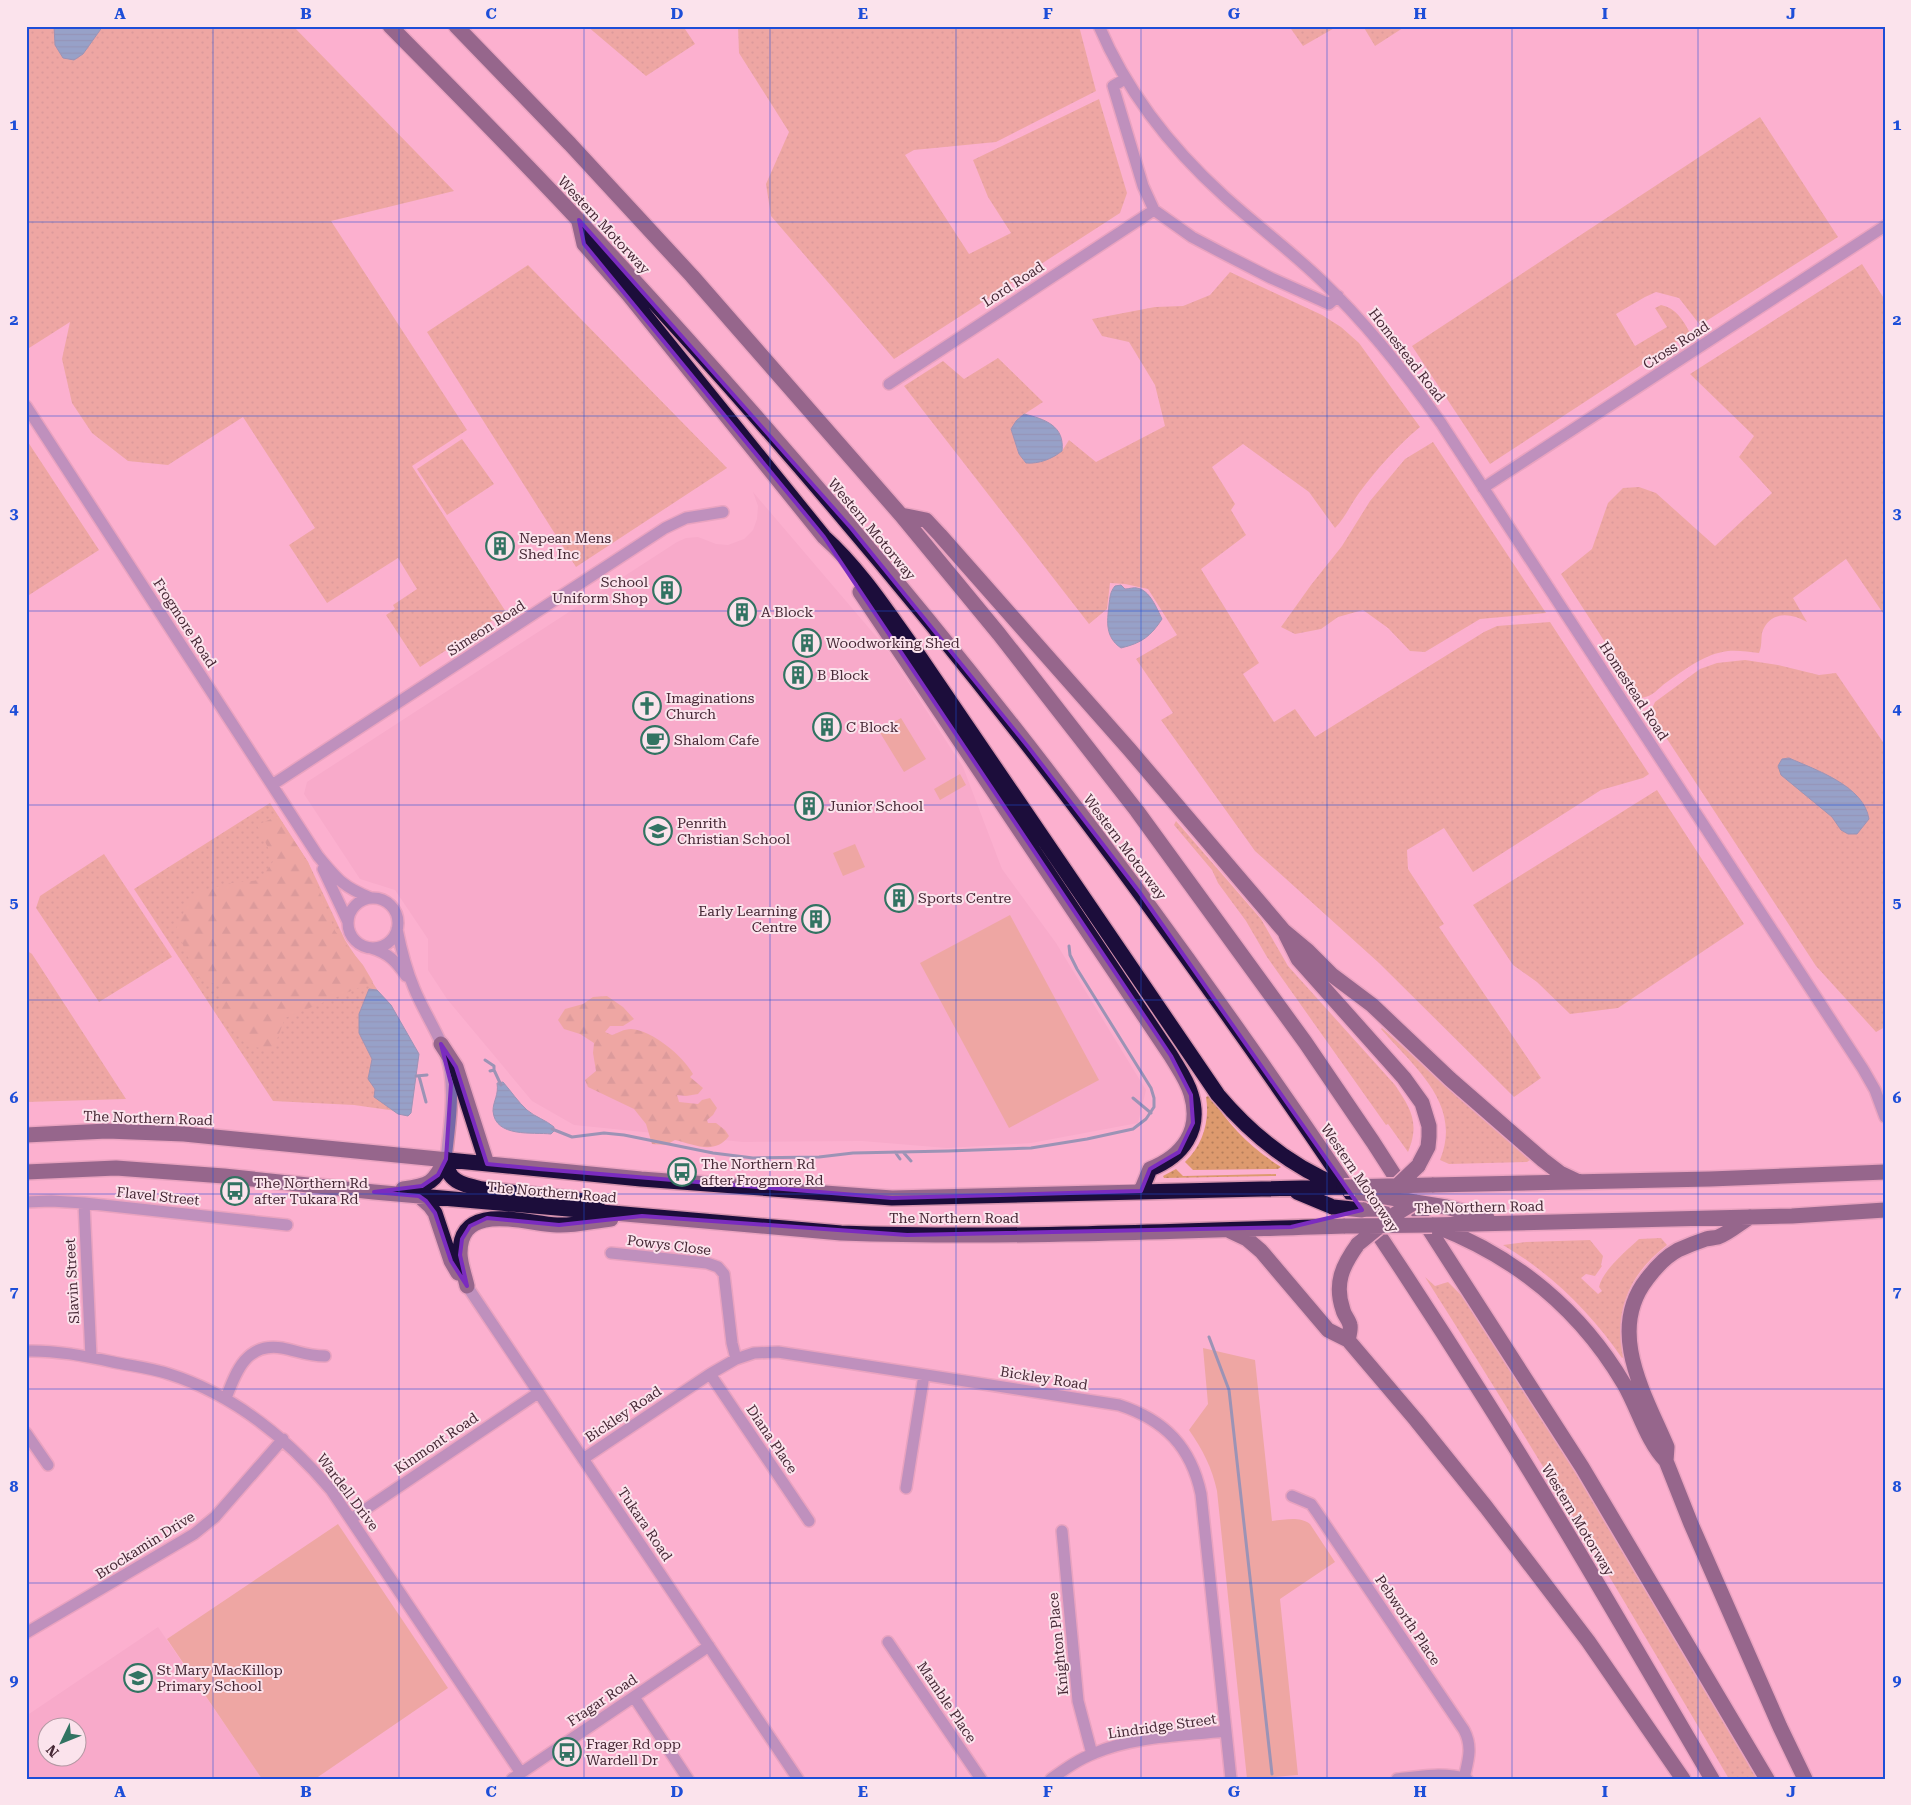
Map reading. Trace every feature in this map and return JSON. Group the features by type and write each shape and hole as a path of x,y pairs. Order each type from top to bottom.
{"highway":[{"name":"Western Motorway","path":"390,26 579,220 744,404 857,535 1012,725 1146,901 1259,1059 1396,1260 1538,1484 1712,1779"},
{"path":"456,26 577,151 692,276 901,514 999,634 1137,811 1299,1034 1373,1142 1582,1467 1767,1779"},
{"path":"579,220 584,244 628,294 824,537 834,555 887,631 1171,1056 1186,1083 1194,1108 1192,1123 1184,1145 1173,1158 1150,1168 1141,1191"},
{"path":"901,514 926,520 940,535 1129,749 1284,931 1308,950 1332,975 1372,1005 1450,1079 1543,1160 1578,1182"},
{"path":"824,537 839,550 919,656 1218,1095 1247,1127 1297,1165 1344,1187 1383,1197 1446,1207 1503,1222"},
{"path":"1284,931 1298,959 1404,1078 1422,1103 1428,1119 1429,1137 1428,1147 1418,1166 1398,1186 1362,1210 1339,1217 1291,1189"},
{"path":"441,1044 456,1067 487,1164"},
{"name":"The Northern Road","path":"26,1135 107,1131 184,1134 641,1179 892,1198 1398,1186 1435,1189 1488,1183 1803,1176 1885,1172"},
{"path":"374,1192 422,1186 431,1182 438,1175 446,1159"},
{"path":"446,1159 447,1170 450,1175 468,1186 574,1199 642,1216"},
{"name":"The Northern Road","path":"26,1172 116,1168 224,1176 374,1192 841,1233 907,1235 1291,1228 1339,1217 1380,1226 1750,1217 1885,1210"},
{"path":"1348,1340 1350,1325 1342,1309 1338,1291 1339,1281 1346,1262 1358,1244 1394,1215 1435,1189"},
{"path":"419,1196 435,1213 451,1262 467,1286"},
{"path":"1362,1210 1394,1215 1432,1225 1490,1251 1527,1274 1560,1302 1589,1333 1626,1387 1656,1451 1666,1461 1691,1524 1776,1718 1805,1779"},
{"path":"467,1286 460,1255 460,1246 465,1233 476,1222 487,1218 559,1225 642,1216"},
{"path":"1666,1461 1667,1447 1634,1367 1629,1344 1629,1322 1634,1300 1644,1282 1659,1264 1677,1251 1708,1238 1718,1237 1750,1217"},
{"path":"1227,1229 1247,1239 1261,1251 1328,1330 1348,1340 1458,1471 1528,1561 1611,1674 1683,1779"}],"street":[{"name":"Homestead Road","path":"1099,26 1125,79 1160,129 1202,175 1338,296 1394,359 1441,423 1863,1069 1875,1090 1885,1117"},
{"path":"1125,79 1113,86 1143,186 1154,210 1192,236 1278,281 1329,304 1338,296"},
{"name":"Lord Road","path":"889,384 1154,210"},
{"name":"Cross Road","path":"1483,488 1885,226"},
{"name":"Frogmore Road","path":"26,406 318,856 341,883 353,891 371,898"},
{"name":"Simeon Road","path":"272,785 665,528 686,518 723,512"},
{"name":"Frogmore Road","path":"318,856 348,922"},
{"path":"414,988 394,959 359,943 350,934 349,915 355,905 365,899 383,900 392,907 397,917 397,929 414,988 447,1059 451,1084 446,1159"},
{"path":"370,948 388,943 397,929"},
{"name":"Flavel Street","path":"26,1202 84,1203 287,1225"},
{"name":"Slavin Street","path":"84,1203 91,1357"},
{"name":"Powys Close","path":"611,1254 708,1263 718,1267 725,1278 732,1343 736,1359"},
{"name":"Tukara Road","path":"467,1286 798,1779"},
{"path":"226,1398 241,1364 247,1357 258,1350 277,1347 308,1356 325,1356"},
{"name":"Wardell Drive","path":"26,1351 91,1357 168,1374 226,1398 255,1417 283,1439 331,1490 517,1776"},
{"name":"Bickley Road","path":"583,1459 710,1374 736,1359 754,1353 778,1352 1119,1405 1147,1416 1176,1439 1189,1458 1201,1494 1231,1779"},
{"name":"Diana Place","path":"710,1374 809,1521"},
{"path":"906,1488 924,1375"},
{"name":"Kinmont Road","path":"351,1519 538,1393"},
{"path":"26,1433 48,1465"},
{"name":"Brockamin Drive","path":"26,1633 194,1534 206,1525 283,1439"},
{"name":"Pebworth Place","path":"1292,1496 1311,1504 1464,1730 1470,1744 1465,1778"},
{"name":"Knighton Place","path":"1062,1531 1078,1701 1092,1754"},
{"name":"Mamble Place","path":"888,1642 981,1779"},
{"name":"Fragar Road","path":"517,1776 709,1646"},
{"path":"634,1697 688,1779"},
{"name":"Lindridge Street","path":"1051,1779 1092,1754 1130,1742 1225,1732"},
{"path":"1397,1779 1442,1775 1465,1778"}],"highlighted area":[{"path":"579,220 851,528 1029,748 1140,893 1362,1210 1291,1227 907,1235 642,1216 559,1225 487,1218 470,1226 462,1239 460,1255 467,1286 451,1261 435,1213 426,1201 419,1196 374,1192 422,1186 438,1175 446,1159 451,1084 441,1044 456,1067 487,1164 892,1198 1141,1191 1150,1169 1179,1152 1193,1123 1191,1095 1171,1056 824,537 584,244"}],"shaded area":[{"name":"Penrith Christian School","path":"753,492 886,648 963,767 1002,869 1056,943 1146,1090 1138,1123 1031,1143 947,1148 862,1141 743,1142 574,1125 532,1101 447,999 428,970 428,939 395,890 360,879 304,794 307,782 677,542 686,538 698,537 716,544 728,545 744,539 753,530 757,519 758,506"},
{"name":"St Mary MacKillop Primary School","path":"158,1627 262,1779 26,1779 26,1716"}],"green space":[{"path":"26,26 293,26 454,191 331,221 467,430 412,466 506,612 420,667 386,615 395,609 393,605 417,589 398,558 327,603 289,545 315,528 243,417 168,465 128,461 92,433 72,403 62,359 70,322 26,350"},
{"path":"587,26 683,26 695,44 646,76"},
{"path":"738,26 1079,26 1096,91 996,142 914,150 905,155 969,254 1011,233 988,197 973,160 1099,99 1127,193 1120,213 894,359 771,216 766,184 789,132 739,53"},
{"path":"1289,26 1338,26 1303,46"},
{"path":"1363,26 1406,26 1375,46"},
{"path":"1760,117 1838,237 1700,325 1679,298 1656,292 1616,314 1635,346 1667,327 1655,308 1661,305 1675,312 1682,319 1690,333 1490,464 1412,346"},
{"path":"1862,264 1885,300 1885,616 1846,559 1793,598 1807,622 1794,616 1775,617 1765,626 1759,653 1732,651 1711,655 1688,667 1652,694 1641,698 1561,574 1592,549 1608,503 1623,488 1639,487 1656,493 1715,546 1772,493 1739,457 1754,436 1690,374"},
{"path":"528,265 727,468 576,567 427,332"},
{"path":"1230,272 1322,315 1341,327 1359,343 1420,427 1380,467 1335,528 1309,492 1243,444 1212,467 1235,504 1231,510 1246,535 1201,569 1259,663 1243,674 1274,722 1295,709 1315,737 1484,632 1497,626 1550,622 1649,774 1643,778 1601,790 1473,872 1444,828 1407,850 1408,869 1444,924 1439,927 1541,1078 1514,1097 1379,963 1255,851 1161,720 1173,713 1136,659 1177,635 1148,589 1110,583 1107,609 1089,624 904,386 943,361 964,379 998,358 1043,402 1021,417 1011,429 1019,454 1026,463 1062,451 1069,440 1096,462 1165,426 1155,385 1129,342 1102,336 1092,319 1155,307 1183,306 1210,295"},
{"path":"26,439 99,550 26,597"},
{"path":"462,439 494,484 447,515 417,469"},
{"path":"1433,442 1546,613 1480,619 1425,652 1410,651 1388,628 1363,610 1338,617 1321,629 1295,634 1281,627 1342,546 1370,501 1405,459"},
{"path":"1745,660 1778,665 1819,675 1836,673 1885,745 1885,1027 1876,1032 1816,966 1650,713 1655,702 1700,669 1717,663"},
{"path":"901,718 926,759 904,772 879,731"},
{"path":"960,774 966,785 940,800 934,789"},
{"path":"1657,790 1744,924 1618,1008 1570,1014 1537,982 1513,965 1473,905"},
{"path":"270,803 308,862 345,940 417,1051 410,1113 354,1105 273,1101 134,889"},
{"path":"278,816 308,862 335,931 363,965 373,982 285,1018 273,1050 247,1046 218,1012 222,987 197,977 176,929 192,894 231,883 260,880 274,860 257,825"},
{"path":"1176,821 1261,919 1288,966 1395,1085 1412,1117 1412,1142 1408,1152 1388,1124 1386,1125 1267,957 1246,921 1218,883 1212,870 1174,825"},
{"path":"855,844 865,867 843,876 833,853"},
{"path":"104,854 172,957 99,1002 36,908 40,896"},
{"path":"1010,915 1099,1080 1009,1128 920,963"},
{"path":"26,950 32,954 126,1099 26,1102"},
{"path":"607,996 623,1007 634,1019 623,1026 610,1026 605,1032 612,1035 628,1029 639,1030 657,1039 675,1052 693,1074 690,1077 703,1088 698,1094 677,1095 679,1102 698,1104 702,1100 710,1098 717,1108 707,1120 708,1123 716,1123 725,1130 729,1136 723,1142 711,1147 697,1146 675,1140 666,1145 652,1144 646,1124 634,1109 588,1087 585,1080 596,1071 593,1053 594,1043 580,1034 564,1029 558,1020 565,1009 583,1004 593,997"},
{"path":"1382,1028 1530,1160 1527,1162 1449,1164 1440,1160 1445,1140 1445,1121 1440,1104 1432,1088 1420,1072"},
{"path":"1210,1095 1232,1126 1260,1152 1281,1167 1278,1169 1193,1170 1185,1162 1196,1148 1204,1132 1207,1115 1206,1097"},
{"path":"1176,1169 1183,1176 1276,1174 1276,1176 1164,1178 1163,1176"},
{"path":"1661,1238 1667,1245 1643,1268 1634,1281 1623,1309 1621,1340 1624,1357 1622,1358 1597,1325 1569,1295 1537,1268 1503,1245 1526,1242 1590,1240 1603,1256 1602,1266 1595,1276 1586,1274 1581,1278 1598,1294 1602,1291 1599,1287 1605,1274 1639,1239"},
{"path":"1425,1277 1435,1286 1448,1282 1472,1306 1583,1485 1757,1779 1729,1779 1579,1526"},
{"path":"1203,1348 1255,1360 1272,1521 1297,1519 1310,1524 1335,1562 1280,1599 1298,1775 1247,1779 1217,1491 1206,1459 1189,1430 1208,1404"},
{"path":"338,1524 448,1688 315,1779 262,1779 167,1639"}],"water":[{"path":"54,26 103,26 83,54 74,60 63,58 55,45"},
{"path":"1024,414 1039,418 1052,425 1060,435 1062,451 1036,463 1026,463 1019,454 1011,429"},
{"path":"1121,585 1125,589 1136,588 1146,592 1162,619 1145,638 1135,644 1121,648 1112,639 1108,629 1108,611 1111,593 1115,586"},
{"path":"1789,758 1825,774 1849,788 1858,797 1865,807 1869,819 1857,834 1848,834 1841,830 1832,817 1781,775 1778,766 1782,759"},
{"path":"369,989 377,990 391,1005 419,1054 411,1113 408,1116 398,1114 374,1097 375,1089 368,1079 372,1059 359,1033 359,1014"},
{"path":"503,1082 527,1110 554,1127 554,1131 551,1134 516,1132 500,1126 495,1120 493,1111 497,1083"}],"waterway":[{"path":"552,1129 572,1137 604,1133 624,1135 713,1153 753,1158 1031,1148 1133,1129 1146,1119 1154,1107 1151,1088 1077,969 1070,955 1069,946"},
{"path":"485,1060 494,1066 494,1070"},
{"path":"490,1071 494,1070 501,1085"},
{"path":"416,1076 427,1075"},
{"path":"419,1076 426,1102"},
{"path":"1133,1098 1151,1113"},
{"path":"895,1152 900,1159"},
{"path":"903,1152 911,1161"},
{"path":"1209,1337 1229,1390 1272,1774"}],"place":[{"name":"Nepean Mens Shed Inc","path":"500,546"},
{"name":"School Uniform Shop","path":"667,590"},
{"name":"A Block","path":"742,612"},
{"name":"Woodworking Shed","path":"807,643"},
{"name":"B Block","path":"798,675"},
{"name":"Imaginations Church","path":"647,706"},
{"name":"C Block","path":"827,727"},
{"name":"Shalom Cafe","path":"655,740"},
{"name":"Junior School","path":"809,806"},
{"name":"Penrith Christian School","path":"658,831"},
{"name":"Sports Centre","path":"899,898"},
{"name":"Early Learning Centre","path":"816,919"},
{"name":"The Northern Rd after Frogmore Rd","path":"682,1172"},
{"name":"The Northern Rd after Tukara Rd","path":"235,1191"},
{"name":"St Mary MacKillop Primary School","path":"138,1678"},
{"name":"Frager Rd opp Wardell Dr","path":"567,1752"}]}
